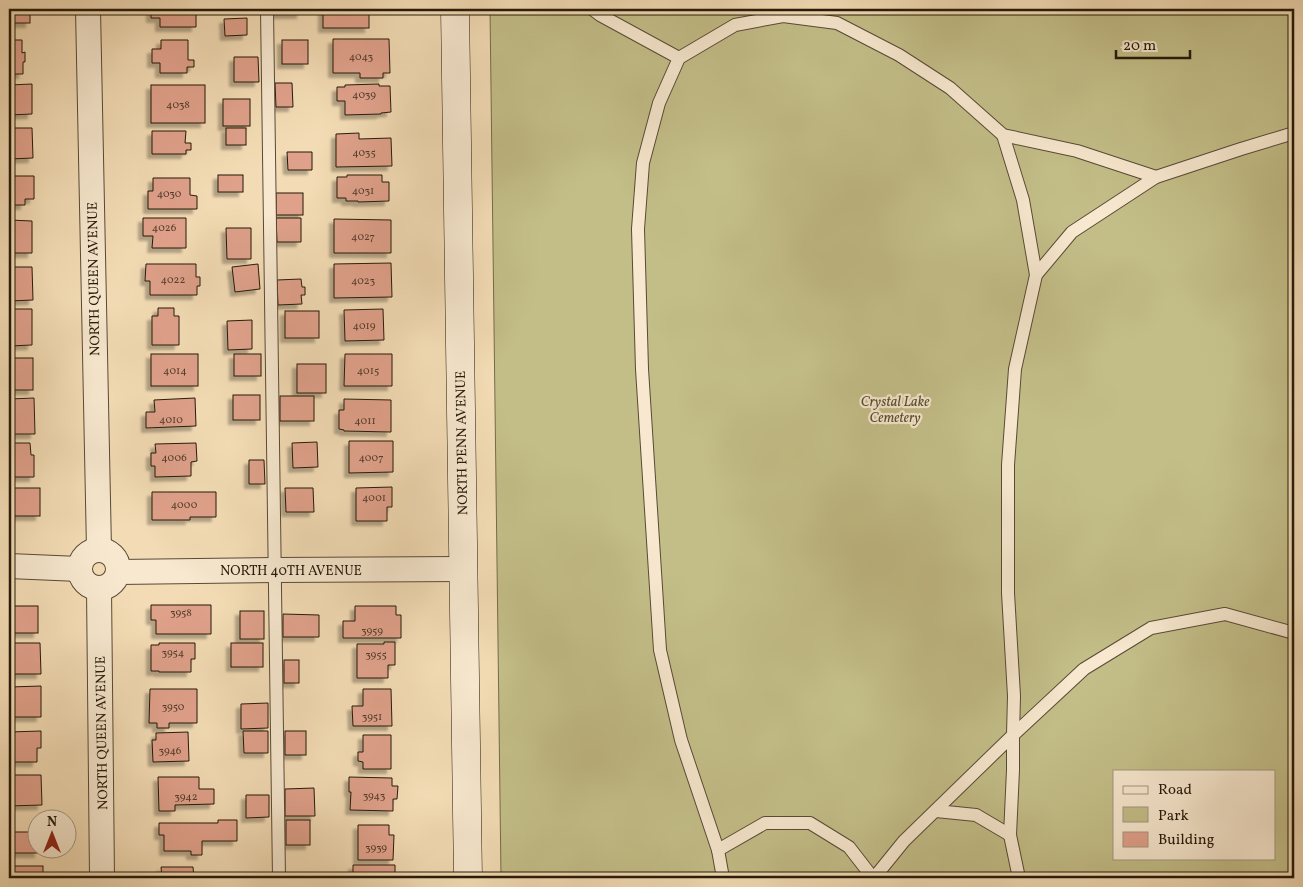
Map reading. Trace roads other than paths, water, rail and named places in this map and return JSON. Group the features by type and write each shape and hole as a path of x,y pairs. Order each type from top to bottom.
{"main road":[{"name":"NORTH PENN AVENUE","path":"455,9 468,878"}],"street":[{"name":"NORTH QUEEN AVENUE","path":"88,9 98,550"},
{"path":"98,550 111,554 116,559 118,565 118,572 112,584 99,588 87,584 83,580 80,569 83,558 98,550"},
{"path":"9,566 80,569"},
{"name":"NORTH 40TH AVENUE","path":"118,572 463,569"},
{"name":"NORTH QUEEN AVENUE","path":"99,588 102,878"}],"lane":[{"path":"267,9 279,878"},
{"path":"592,9 679,58"},
{"path":"723,878 718,850 681,740 660,650 642,369 638,228 643,163 659,103 679,58 735,25 783,16 837,23 899,55 950,88 1003,135 1077,151 1156,177"},
{"path":"1036,275 1072,232 1156,177 1294,133"},
{"path":"1003,135 1023,200 1036,275 1015,369 1008,465 1008,592 1014,696 1010,835 1019,878"},
{"path":"718,850 765,823 810,823 849,847 874,878 904,841 1084,669 1151,628 1225,614 1294,633"},
{"path":"936,811 976,815 1010,835"}],"park label":[{"name":"Crystal Lake Cemetery","path":"895,410"}]}
